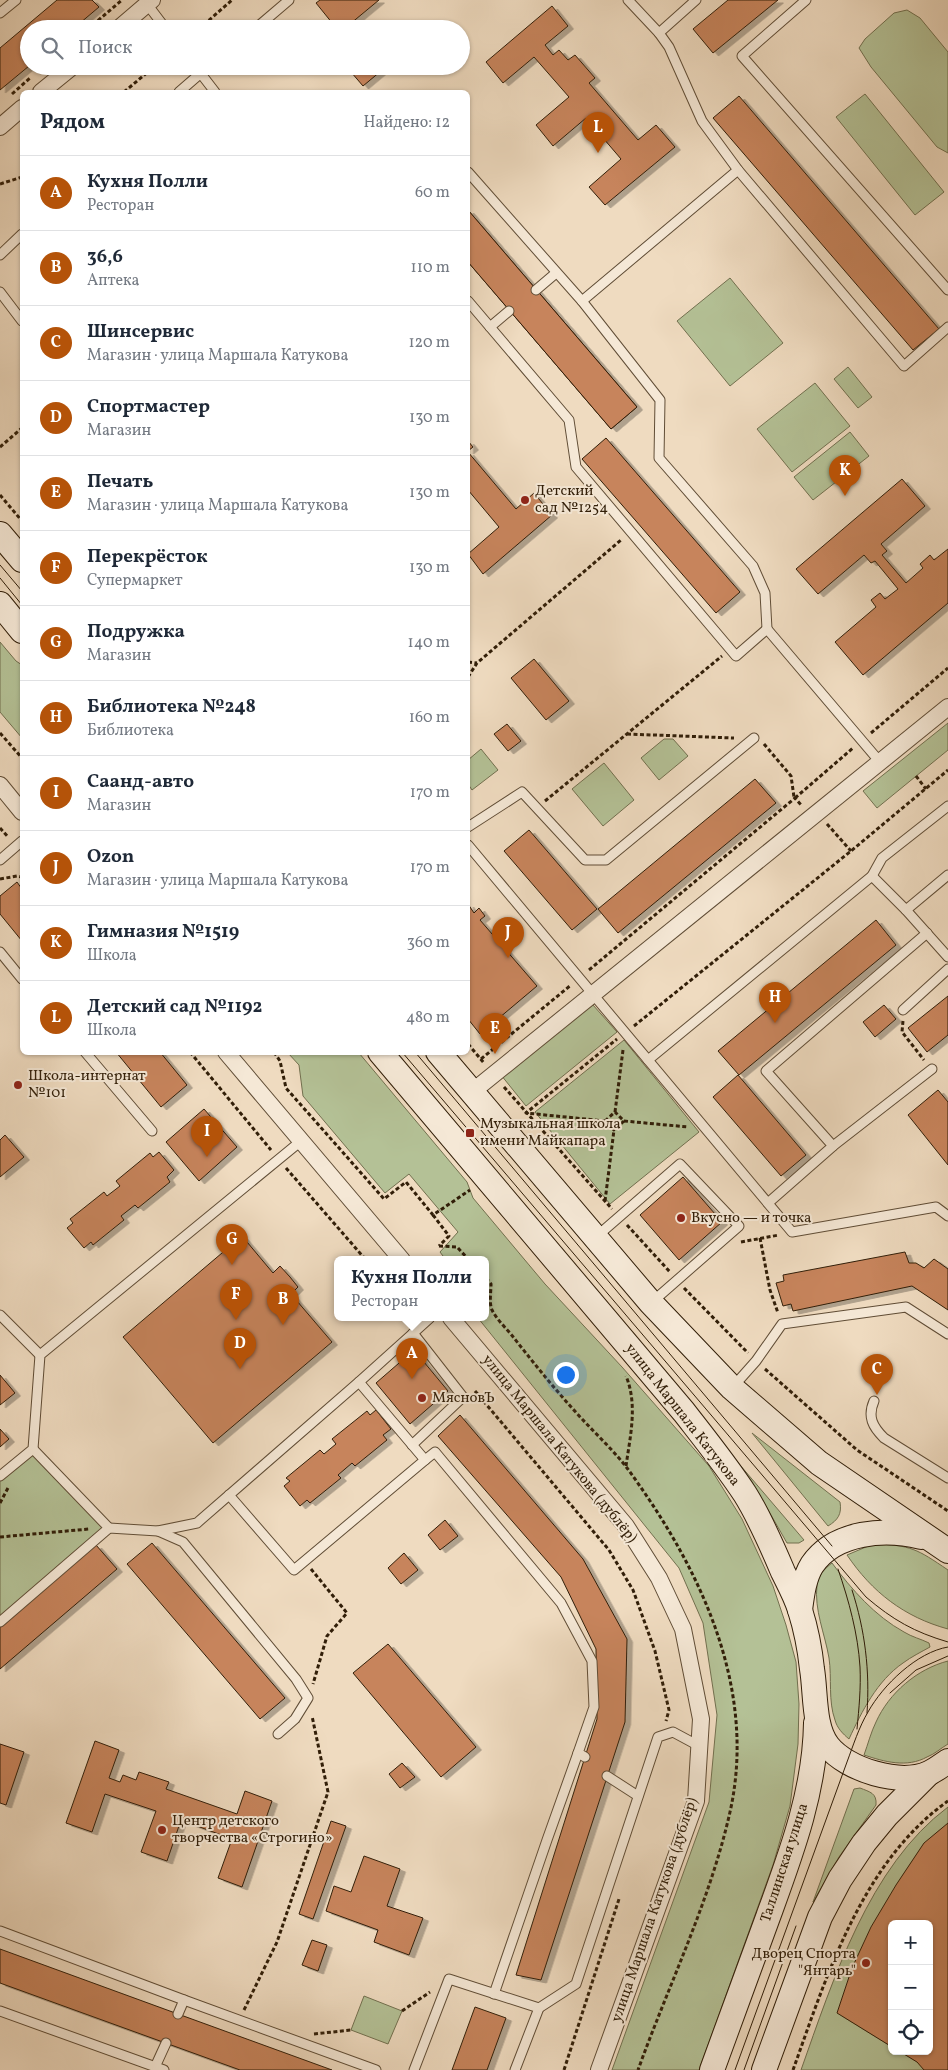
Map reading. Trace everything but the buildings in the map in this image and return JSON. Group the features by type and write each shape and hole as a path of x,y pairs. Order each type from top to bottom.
{"main road":[{"path":"0,604 20,629"},
{"name":"улица Маршала Катукова","path":"383,1055 684,1412 720,1457 746,1495 762,1525 800,1610 811,1661 820,1729 827,1744 836,1755 847,1762 871,1773 891,1776 910,1777 928,1774 948,1761"},
{"path":"441,1055 651,1303 732,1388 819,1463 939,1545"},
{"path":"800,1610 804,1587 812,1566 832,1546 880,1532 907,1533 939,1545"},
{"name":"Таллинская улица","path":"712,2070 791,1853 803,1814 814,1754 816,1709"},
{"path":"768,2069 817,1925 840,1879 864,1843 887,1815 928,1774"}],"street":[{"path":"129,20 150,2"},
{"path":"43,90 62,75"},
{"path":"0,127 20,110"},
{"path":"472,1092 948,707"},
{"path":"0,785 20,810"},
{"path":"229,1055 399,1256"},
{"name":"улица Маршала Катукова (дублёр)","path":"453,1321 626,1526 659,1578 683,1629 701,1719 696,1801 598,2070"}],"lane":[{"path":"0,13 16,0"},
{"path":"265,20 290,0"},
{"path":"628,0 659,33 669,47 702,120 738,170 904,366 948,328"},
{"path":"659,33 696,0"},
{"path":"806,0 742,56 948,290"},
{"path":"150,2 161,20"},
{"path":"181,90 194,75"},
{"path":"202,75 213,90"},
{"path":"582,301 738,170"},
{"path":"470,174 582,301 660,400 659,458 753,566 765,593 767,629 880,762"},
{"path":"0,255 20,236"},
{"path":"536,290 556,273"},
{"path":"0,292 20,318"},
{"path":"470,303 570,420 576,467 736,656 767,629"},
{"path":"490,327 510,311"},
{"path":"470,826 522,792 585,860 606,860 753,739"},
{"path":"648,1060 872,876 882,858 948,806"},
{"path":"0,860 20,844"},
{"path":"470,847 792,1232 936,1207 948,1216"},
{"path":"906,910 948,875"},
{"path":"872,876 906,910 948,957"},
{"path":"833,1146 766,1071 927,933"},
{"path":"0,952 20,977"},
{"path":"903,1010 948,969"},
{"path":"88,1055 152,1131"},
{"path":"768,1203 833,1146 932,1069"},
{"path":"0,1476 33,1449 40,1355 301,1141"},
{"path":"596,1238 680,1164 738,1226 651,1303"},
{"path":"732,1388 756,1361 782,1324 906,1307 948,1334"},
{"path":"0,1315 40,1355"},
{"path":"33,1449 109,1528 158,1531 197,1523 427,1321"},
{"path":"412,1445 463,1397 413,1333"},
{"path":"359,1382 425,1460"},
{"path":"874,1401 870,1410 871,1421 876,1430 884,1438 948,1478"},
{"path":"229,1495 294,1570 434,1452 561,1603 592,1660 594,1707 582,1755 547,1840 494,1994"},
{"path":"0,1622 109,1528"},
{"path":"158,1531 183,1542 296,1680 308,1698 295,1719 278,1734"},
{"path":"515,2070 539,2008 576,1984 658,1737 673,1732 700,1746"},
{"path":"607,1776 638,1796"},
{"path":"0,1931 239,2021 376,2070"},
{"path":"414,2070 449,1979 539,2008"},
{"path":"178,2014 184,2000"},
{"path":"0,2011 160,2068 166,2043"}],"path":[{"path":"99,20 122,0"},
{"path":"209,20 232,0"},
{"path":"7,98 34,75"},
{"path":"126,90 144,75"},
{"path":"0,184 20,178"},
{"path":"0,447 20,430"},
{"path":"0,495 20,519"},
{"path":"470,674 477,663 622,539"},
{"path":"537,808 730,649"},
{"path":"470,662 477,663"},
{"path":"0,733 20,756"},
{"path":"627,734 753,739 765,744 792,776 794,798"},
{"path":"614,1130 605,1121 526,1113 851,851 948,770"},
{"path":"916,776 926,788"},
{"path":"0,879 20,877"},
{"path":"903,1010 902,1032 932,1069"},
{"path":"605,1121 615,1112 626,1032"},
{"path":"276,1055 280,1061 286,1088 384,1199 406,1182 449,1236 439,1246 457,1247 465,1256"},
{"path":"615,1112 624,1121 706,1129"},
{"path":"605,1202 614,1130 624,1121"},
{"path":"540,1129 677,1281"},
{"path":"433,1215 469,1189"},
{"path":"736,1243 792,1232"},
{"path":"760,1238 770,1290 782,1324"},
{"path":"691,1281 684,1287 756,1361 857,1450 948,1511"},
{"path":"489,1282 491,1284 492,1309 557,1392 626,1467 679,1548 706,1603 723,1647 734,1695 736,1778 730,1813 706,1893 638,2070"},
{"path":"625,1374 631,1388 632,1418 626,1467"},
{"path":"0,1537 109,1528"},
{"path":"239,2021 277,1942 328,1792 308,1698 327,1636 347,1612 304,1561"},
{"path":"793,2070 817,2002 849,1927 876,1878 907,1838 948,1801"},
{"path":"402,2011 449,1979"},
{"path":"285,2037 351,2030"}],"green space":[{"path":"907,10 920,18 948,52 948,153 937,147 871,67 859,48 865,39 894,13"},
{"path":"865,94 944,192 915,215 836,117"},
{"path":"730,278 783,343 730,386 677,321"},
{"path":"848,367 872,397 858,408 834,379"},
{"path":"815,383 850,426 792,472 757,429"},
{"path":"850,432 869,456 813,500 794,477"},
{"path":"0,642 20,664 20,736 0,712"},
{"path":"948,723 948,750 877,808 863,791"},
{"path":"664,739 673,739 688,756 659,780 641,758"},
{"path":"481,749 498,770 472,790 470,787 470,758"},
{"path":"604,763 634,800 603,826 572,789"},
{"path":"589,1004 593,1005 617,1032 526,1106 501,1075"},
{"path":"624,1040 699,1132 610,1204 535,1112"},
{"path":"290,1055 361,1055 467,1182 473,1198 545,1284 622,1367 709,1466 742,1519 773,1586 796,1662 799,1704 798,1744 790,1806 773,1865 699,2070 612,2070 709,1802 717,1715 703,1623 679,1568 480,1321 489,1321 489,1256 443,1256 440,1252 458,1232 409,1174 385,1193 303,1096 299,1065"},
{"path":"752,1433 840,1502 840,1513 834,1521 828,1526"},
{"path":"33,1449 109,1528 0,1622 0,1476"},
{"path":"734,1458 804,1540 799,1543 787,1543 759,1494"},
{"path":"873,1544 905,1547 929,1557 948,1570 948,1629 917,1618 903,1610 878,1592 867,1580 847,1555"},
{"path":"832,1563 856,1592 883,1618 904,1632 929,1643 930,1647 906,1661 885,1679 865,1707 849,1739 842,1733 833,1713 829,1658 820,1622 816,1594 820,1576"},
{"path":"948,1661 948,1744 930,1756 912,1762 888,1762 864,1755 876,1722 888,1701 896,1692 915,1676"},
{"path":"860,1788 874,1795 876,1805 839,1857 813,1902 854,1789"},
{"name":"Дворец Спорта \"Янтарь\"","path":"948,1807 948,2070 801,2070 826,1999 857,1927 875,1892 896,1860 920,1832"},
{"path":"364,1996 402,2011 388,2044 351,2030"}],"tram line":[{"path":"0,565 20,589"},
{"path":"0,578 20,603"},
{"path":"405,1055 866,1597 904,1624 948,1642"},
{"path":"418,1055 832,1546"},
{"path":"838,1569 846,1593 859,1655 860,1683 857,1729"},
{"path":"852,1590 866,1651 867,1713"},
{"path":"735,2070 854,1743 865,1718 882,1691 902,1671 925,1655 948,1647"},
{"path":"890,1693 916,1670 948,1656"},
{"path":"744,2070 796,1926"}],"place":[{"name":"Детский сад №1192","path":"598,153"},
{"name":"Гимназия №1519","path":"845,496"},
{"name":"Детский сад №1254","path":"525,500"},
{"name":"Ozon","path":"508,958"},
{"name":"Библиотека №248","path":"775,1023"},
{"name":"Печать","path":"495,1054"},
{"name":"Школа-интернат №101","path":"18,1085"},
{"name":"Музыкальная школа имени Майкапара","path":"470,1133"},
{"name":"Саанд-авто","path":"207,1157"},
{"name":"Вкусно — и точка","path":"681,1218"},
{"name":"Подружка","path":"232,1265"},
{"name":"Перекрёсток","path":"236,1320"},
{"name":"36,6","path":"283,1325"},
{"name":"Спортмастер","path":"240,1369"},
{"name":"Кухня Полли","path":"412,1379"},
{"name":"Шинсервис","path":"877,1395"},
{"name":"МясновЪ","path":"422,1398"},
{"name":"Центр детского творчества «Строгино»","path":"162,1830"},
{"name":"Дворец Спорта \"Янтарь\"","path":"866,1963"}]}
